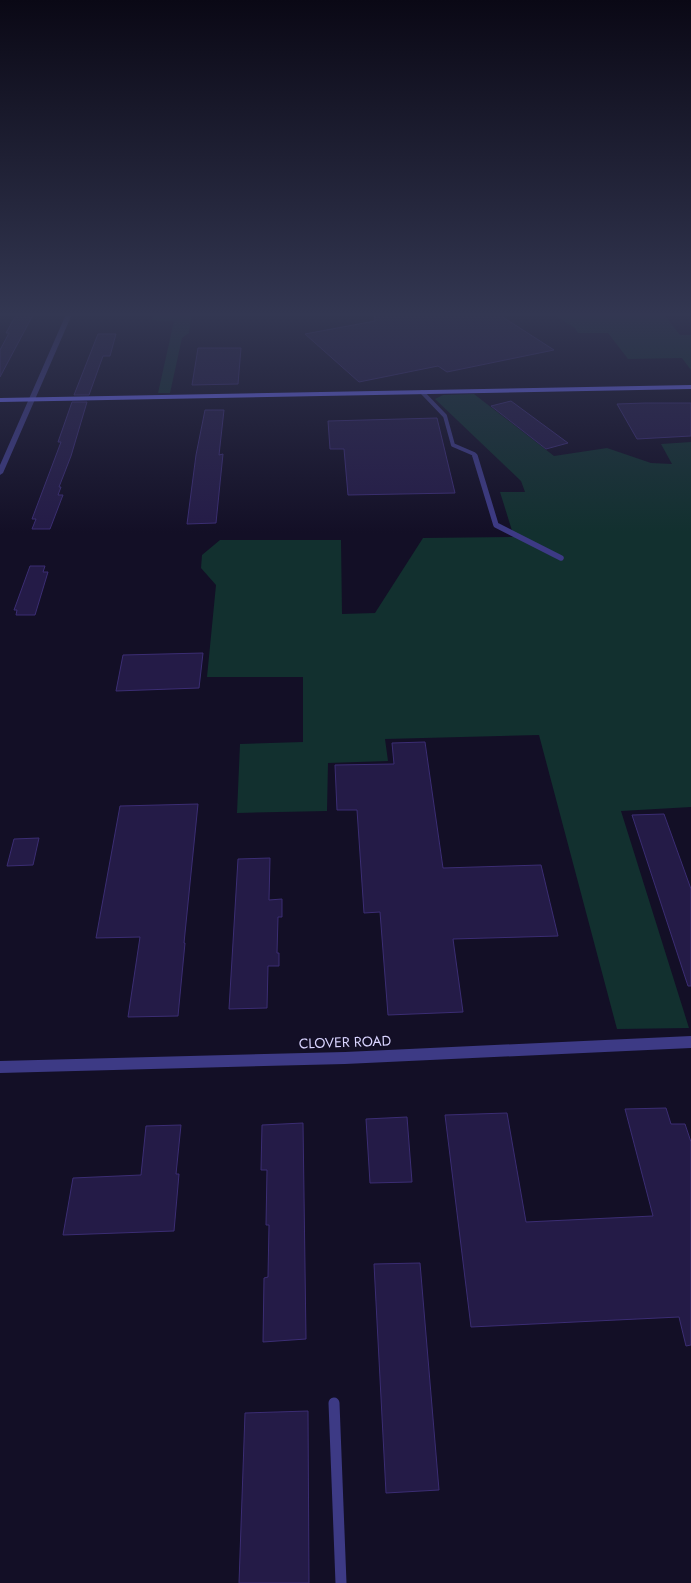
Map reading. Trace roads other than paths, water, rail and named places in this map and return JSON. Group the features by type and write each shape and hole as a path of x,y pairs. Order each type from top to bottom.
{"street":[{"path":"0,473 38,386"},
{"path":"0,400 691,386"},
{"name":"CLOVER ROAD","path":"0,1066 197,1060 330,1058 691,1042"}],"lane":[{"path":"422,392 445,416 453,445 474,454 496,524 561,558"},
{"path":"334,1404 341,1583"}]}
